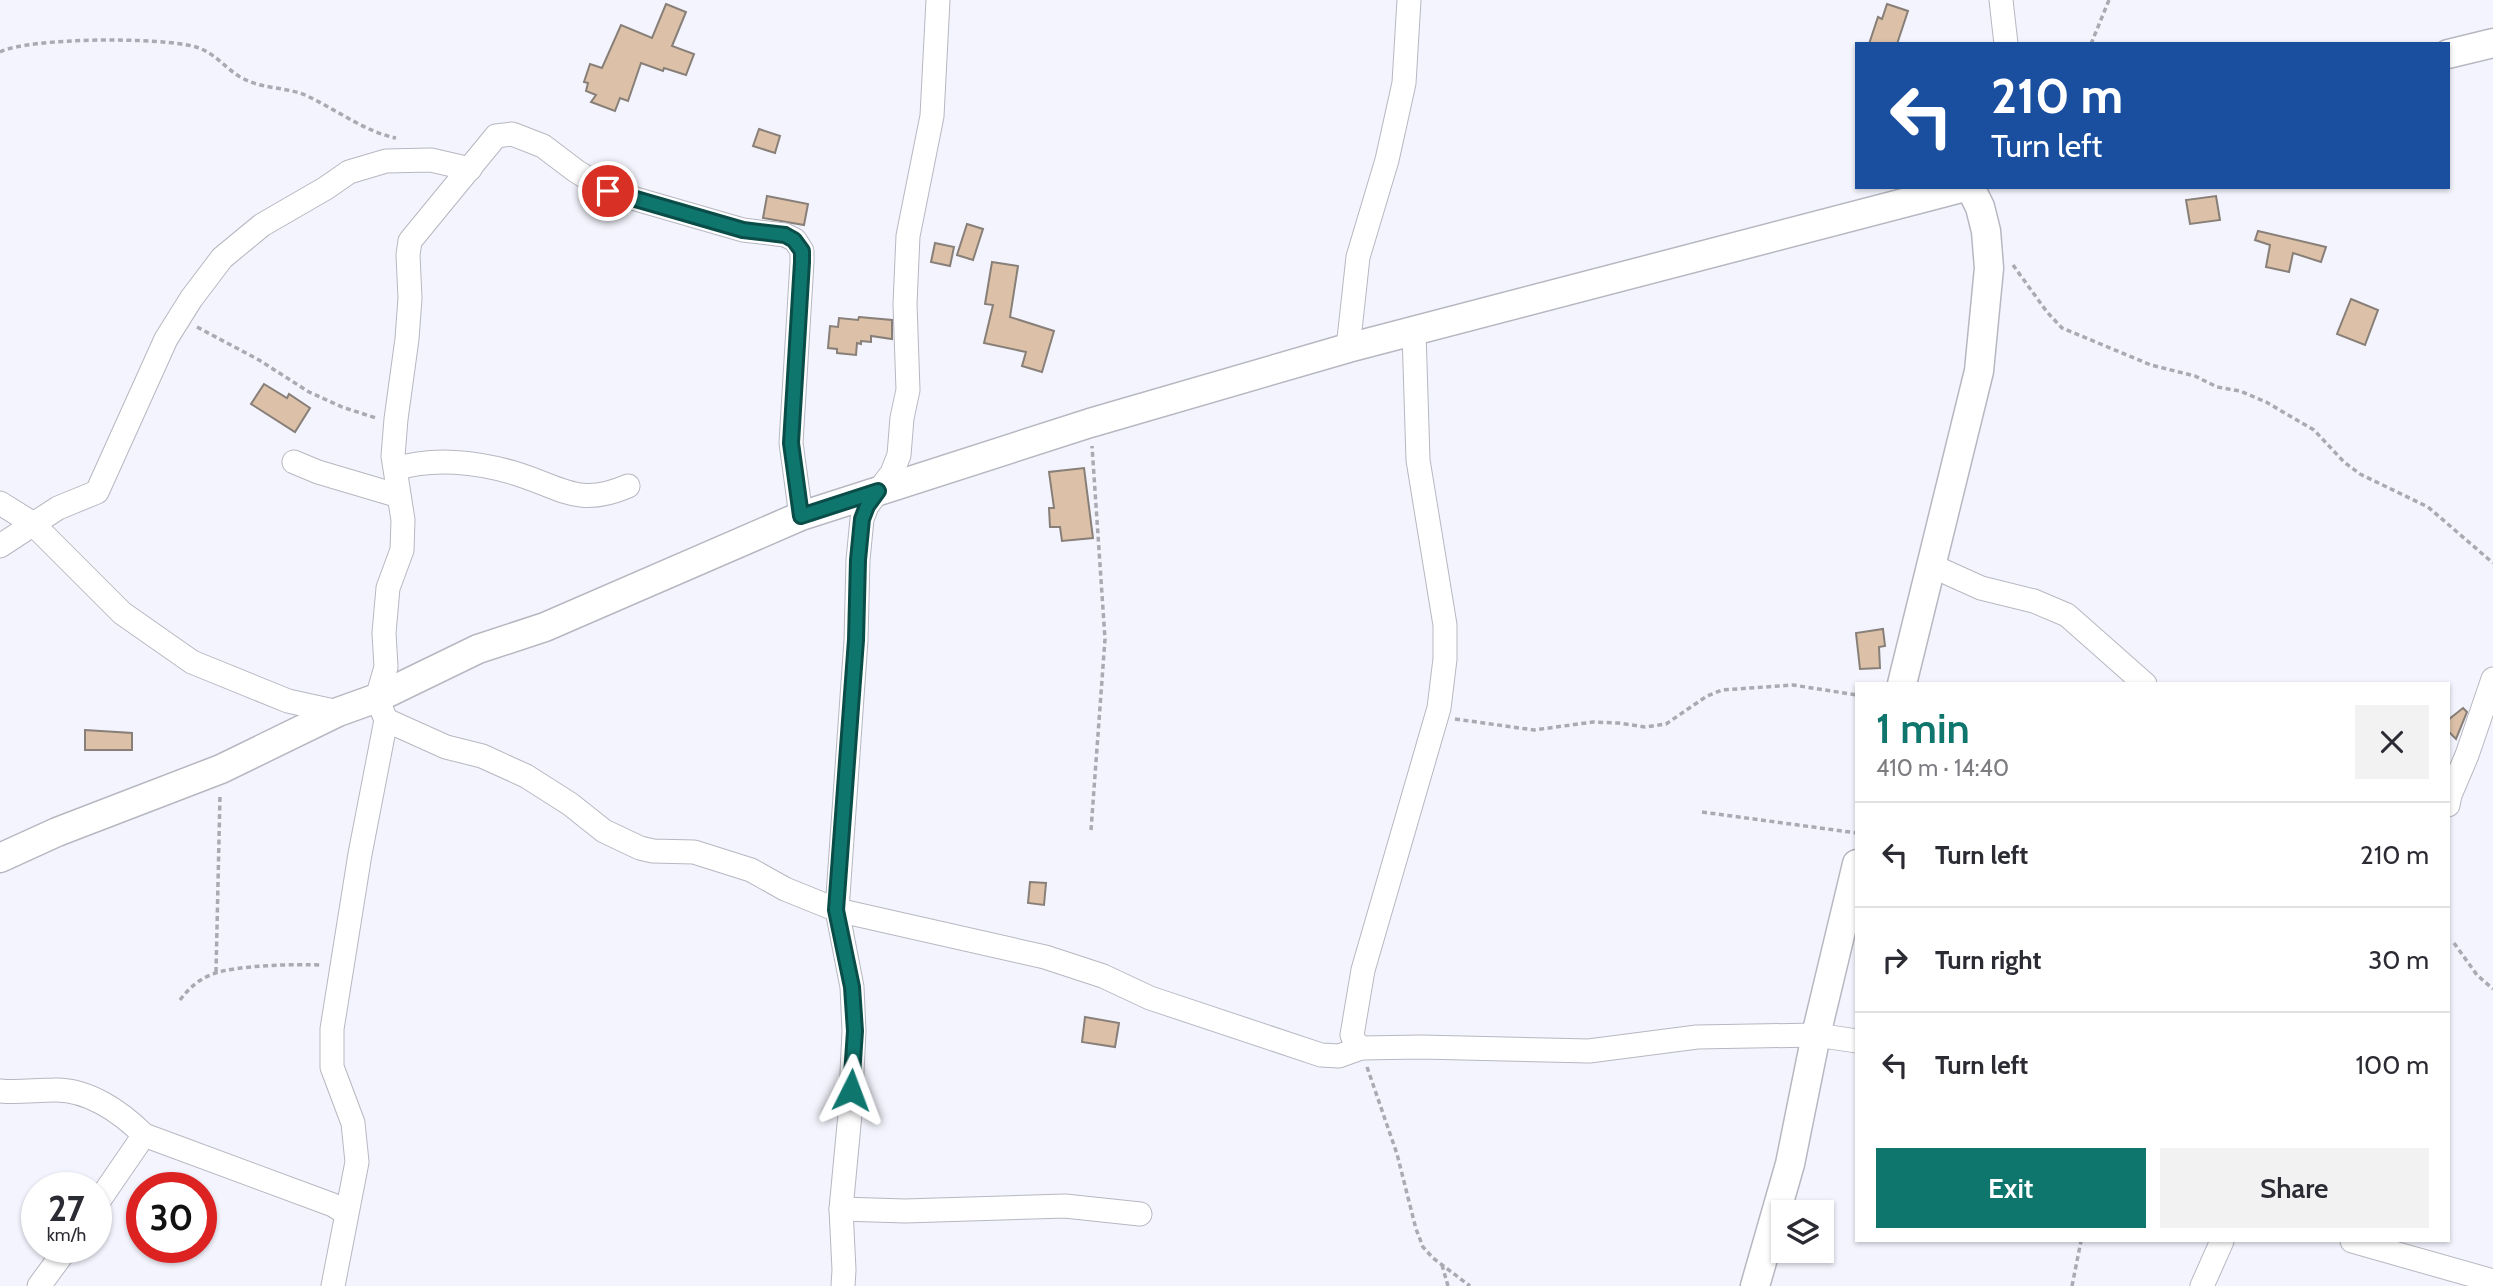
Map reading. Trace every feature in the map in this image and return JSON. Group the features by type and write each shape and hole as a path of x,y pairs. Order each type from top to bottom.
{"street":[{"path":"843,1286 841,1209 855,1031 852,987 836,910 856,640 858,560 862,519 867,506 892,473 899,455 902,418 908,390 905,304 908,236 932,116 938,0"},
{"path":"1348,348 1358,257 1387,160 1404,83 1409,0"},
{"path":"2001,0 2006,42"},
{"path":"2450,54 2493,43"},
{"path":"333,1286 357,1162 353,1123 332,1068 332,1029 381,709 386,667 384,633 388,588 402,550 403,520 393,456 407,339 410,298 408,255 410,241 496,136 512,134 543,146 576,172 608,191 743,230 785,235 794,240 802,251 802,262 791,443 801,516"},
{"path":"0,546 58,508 97,492 166,339 222,258 262,225 349,172 386,161 431,160 470,169"},
{"path":"0,503 32,523 122,612 192,662 288,701 338,712 381,709 478,649 545,627 801,516 1090,423 1348,348 1960,189"},
{"path":"1902,682 1979,371 1989,268 1986,231 1980,207 1969,189"},
{"path":"1361,1048 1352,1035 1363,970 1439,708 1445,659 1445,625 1418,460 1414,332"},
{"path":"294,462 318,472 399,496"},
{"path":"396,469 412,463 472,464 513,473 586,497 600,496 628,486"},
{"path":"1930,565 1981,589 2034,601 2067,615 2143,682"},
{"path":"2450,794 2467,755 2493,679"},
{"path":"381,709 446,747 482,755 526,776 570,804 604,831 640,848 653,852 694,852 751,870 785,889 836,910 1045,957 1103,976 1150,998 1321,1055 1339,1056 1361,1048 1485,1047 1589,1051 1697,1037 1816,1035 1855,1041"},
{"path":"0,858 57,832 221,769 338,712"},
{"path":"1755,1286 1790,1164 1816,1035 1855,872"},
{"path":"0,1091 58,1089 86,1095 129,1121 144,1135 333,1205 346,1213"},
{"path":"112,1182 144,1135"},
{"path":"841,1209 905,1211 1065,1206 1140,1214"},
{"path":"2202,1286 2222,1242"},
{"path":"2356,1242 2493,1280"},
{"path":"39,1286 56,1263"}],"path":[{"path":"2092,42 2109,0"},
{"path":"0,52 33,45 82,41 171,43 196,47 213,55 240,78 255,85 301,94 379,134 404,140"},
{"path":"2011,263 2047,313 2062,328 2151,365 2195,376 2217,387 2240,391 2276,407 2314,430 2344,462 2360,474 2428,507 2493,563"},
{"path":"180,317 259,360 309,392 373,418 396,419"},
{"path":"1090,423 1105,639 1091,830"},
{"path":"1439,708 1458,721 1534,730 1593,722 1645,727 1666,724 1707,696 1722,690 1793,685 1855,695"},
{"path":"216,972 221,769"},
{"path":"1702,812 1855,833"},
{"path":"2454,943 2477,975 2493,989"},
{"path":"180,1000 196,983 216,972 295,964 342,965"},
{"path":"1361,1048 1397,1154 1423,1247 1470,1286"},
{"path":"2072,1286 2081,1242"},
{"path":"1442,1265 1448,1286"}],"building":[{"path":"666,4 686,12 672,46 694,54 686,75 641,63 628,101 620,98 615,111 591,102 596,95 586,91 588,83 584,82 590,64 602,68 621,25 652,38"},
{"path":"1887,4 1908,11 1898,42 1870,42 1878,17 1882,19"},
{"path":"759,129 780,136 775,153 753,146"},
{"path":"767,196 808,204 804,225 763,218"},
{"path":"2216,196 2220,220 2190,224 2186,200"},
{"path":"967,224 983,229 973,260 957,255"},
{"path":"2258,231 2326,247 2321,262 2293,253 2289,272 2266,267 2270,245 2255,240"},
{"path":"935,243 954,247 950,266 931,262"},
{"path":"992,262 1018,266 1010,317 1054,331 1042,372 1022,366 1026,352 984,343 993,305 985,304"},
{"path":"2351,299 2378,310 2365,345 2337,334"},
{"path":"859,317 892,320 892,339 871,336 871,342 857,343 856,355 837,353 837,349 828,348 830,326 838,327 839,318 858,320"},
{"path":"264,384 287,398 289,394 310,408 295,432 251,404"},
{"path":"1084,468 1093,538 1062,541 1060,527 1050,527 1049,508 1054,508 1049,472"},
{"path":"1883,629 1885,646 1879,647 1880,668 1860,669 1856,633"},
{"path":"2463,708 2467,712 2456,739 2450,733 2450,718"},
{"path":"85,730 132,733 132,750 85,750"},
{"path":"1030,882 1046,883 1044,905 1028,903"},
{"path":"1085,1017 1119,1023 1115,1047 1082,1042"}],"route":[{"path":"608,191 743,230 785,235 794,240 802,251 802,262 791,443 801,516 878,491 867,506 862,519 836,910 852,987 855,1031 851,1090"}]}
